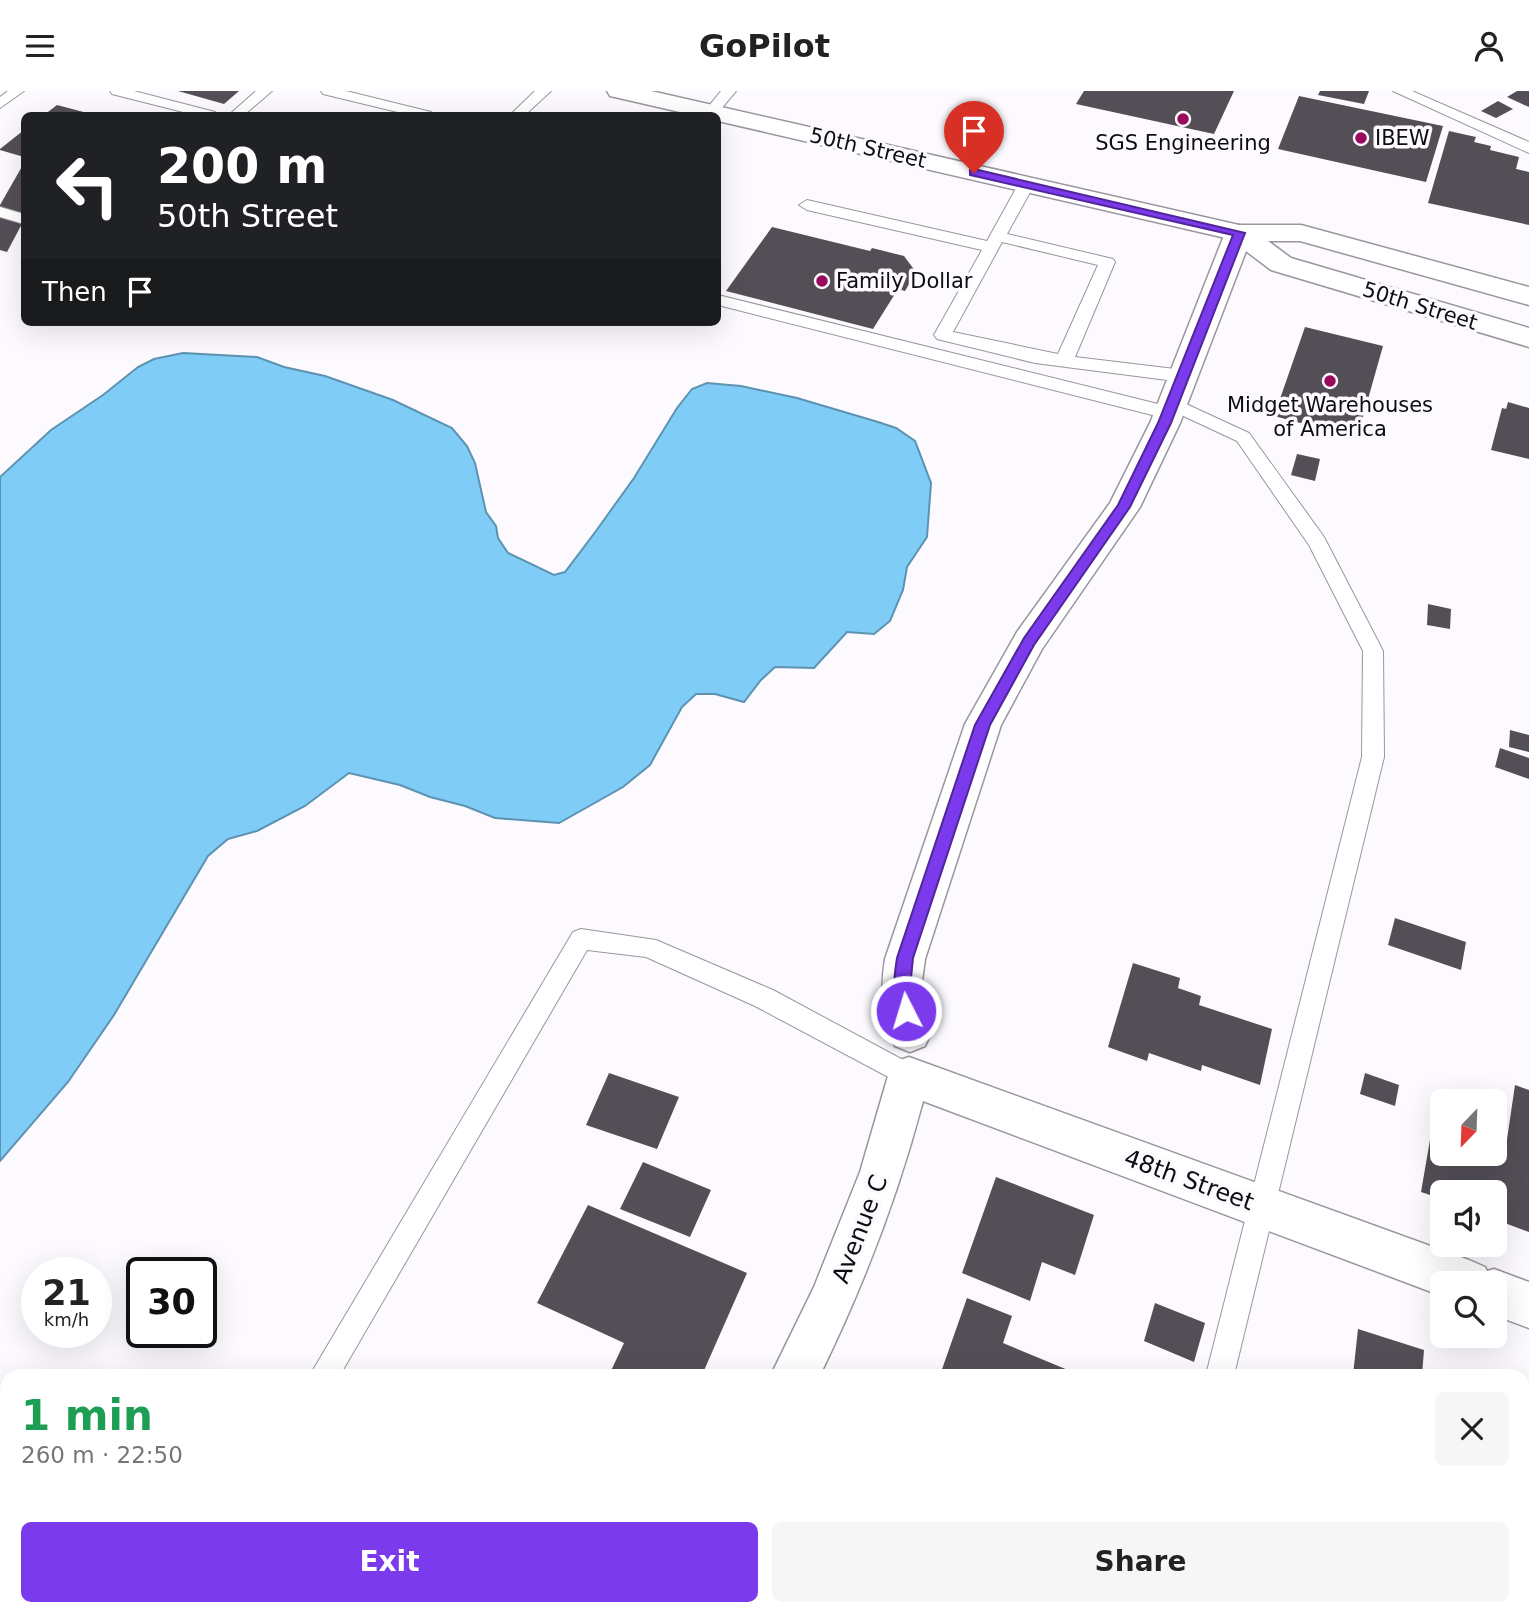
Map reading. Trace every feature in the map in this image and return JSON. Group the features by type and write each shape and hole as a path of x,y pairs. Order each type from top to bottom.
{"street":[{"name":"50th Street","path":"619,91 711,112"},
{"name":"50th Street","path":"721,114 1239,233 1301,233 1529,296"},
{"name":"50th Street","path":"1239,233 1281,264 1529,338"},
{"name":"Avenue C","path":"798,1369 832,1301 877,1185 910,1055 901,988 905,958 983,725 1029,641 1124,507 1170,408 1239,233"},
{"name":"48th Street","path":"910,1055 1261,1207 1436,1271"},
{"path":"1507,1297 1529,1305"}],"lane":[{"path":"0,104 17,91"},
{"path":"158,102 171,91"},
{"path":"240,112 265,91"},
{"path":"328,91 414,112"},
{"path":"520,112 544,91"},
{"path":"711,112 729,91"},
{"path":"1400,91 1529,148"},
{"path":"125,92 198,112"},
{"path":"190,110 204,99"},
{"path":"1026,185 943,335 1035,357 1183,376"},
{"path":"807,205 1107,262 1064,361"},
{"path":"0,212 21,218"},
{"path":"721,301 1170,408 1243,437 1317,542 1373,651 1373,757 1221,1369"},
{"path":"328,1369 580,939 648,947 764,998 910,1055"}],"water":[{"path":"183,353 257,357 284,367 325,376 393,400 452,428 467,446 475,463 486,512 496,526 498,538 508,553 554,575 565,572 596,531 692,389 707,383 741,386 797,398 896,428 915,441 931,483 927,537 907,567 903,590 890,621 874,634 847,632 814,668 775,667 744,702 715,694 696,694 682,707 650,765 623,787 559,823 495,818 400,785 349,773 305,806 257,831 228,839 208,856 114,1015 68,1082 0,1161 0,477 51,430 103,395 138,367 154,359"}],"building":[{"path":"178,91 239,91 224,104"},
{"name":"SGS Engineering","path":"1084,91 1234,91 1214,134 1076,104"},
{"path":"1320,91 1369,91 1364,104 1318,95"},
{"path":"1517,91 1529,91 1529,107 1507,97"},
{"name":"IBEW","path":"1299,96 1443,126 1426,182 1278,149"},
{"path":"1498,101 1513,109 1496,118 1481,111"},
{"path":"57,105 84,112 48,112"},
{"path":"1449,131 1476,137 1474,142 1491,146 1490,150 1519,157 1516,169 1529,172 1529,225 1428,203"},
{"path":"21,132 21,156 0,149"},
{"path":"21,168 21,226 7,252 0,250 0,205"},
{"name":"Family Dollar","path":"772,227 870,251 872,248 904,256 916,272 905,291 898,289 873,329 726,291"},
{"name":"Midget Warehouses of America","path":"1305,327 1383,346 1357,438 1274,416"},
{"path":"1508,402 1529,408 1529,459 1491,450 1502,408 1506,409"},
{"path":"1297,454 1320,459 1315,481 1291,475"},
{"path":"1428,604 1451,609 1450,629 1427,625"},
{"path":"1510,730 1529,735 1529,752 1509,747"},
{"path":"1500,748 1529,758 1529,779 1495,767"},
{"path":"1395,918 1466,942 1461,970 1388,945"},
{"path":"1133,963 1180,978 1178,988 1201,996 1199,1005 1272,1029 1260,1085 1202,1065 1201,1071 1149,1053 1147,1061 1108,1047"},
{"path":"609,1073 679,1097 657,1149 586,1125"},
{"path":"1365,1073 1399,1085 1395,1106 1360,1094"},
{"path":"1515,1085 1529,1090 1529,1232 1507,1224 1507,1180 1430,1180 1430,1195 1421,1192 1430,1140 1430,1166 1507,1166 1507,1140"},
{"path":"643,1162 711,1190 690,1237 620,1209"},
{"path":"996,1177 1094,1215 1075,1275 1042,1262 1030,1301 962,1273"},
{"path":"588,1205 747,1273 705,1369 612,1369 624,1343 537,1303"},
{"path":"967,1298 1012,1316 1003,1343 1066,1369 942,1369"},
{"path":"1155,1303 1205,1323 1194,1362 1144,1341"},
{"path":"1358,1329 1424,1350 1422,1369 1354,1369"}],"place":[{"name":"SGS Engineering","path":"1183,119"},
{"name":"IBEW","path":"1361,138"},
{"name":"Family Dollar","path":"822,281"},
{"name":"Midget Warehouses of America","path":"1330,381"}],"route":[{"path":"906,1011 901,988 905,958 983,725 1029,641 1124,507 1165,423 1239,233 974,173"}]}
